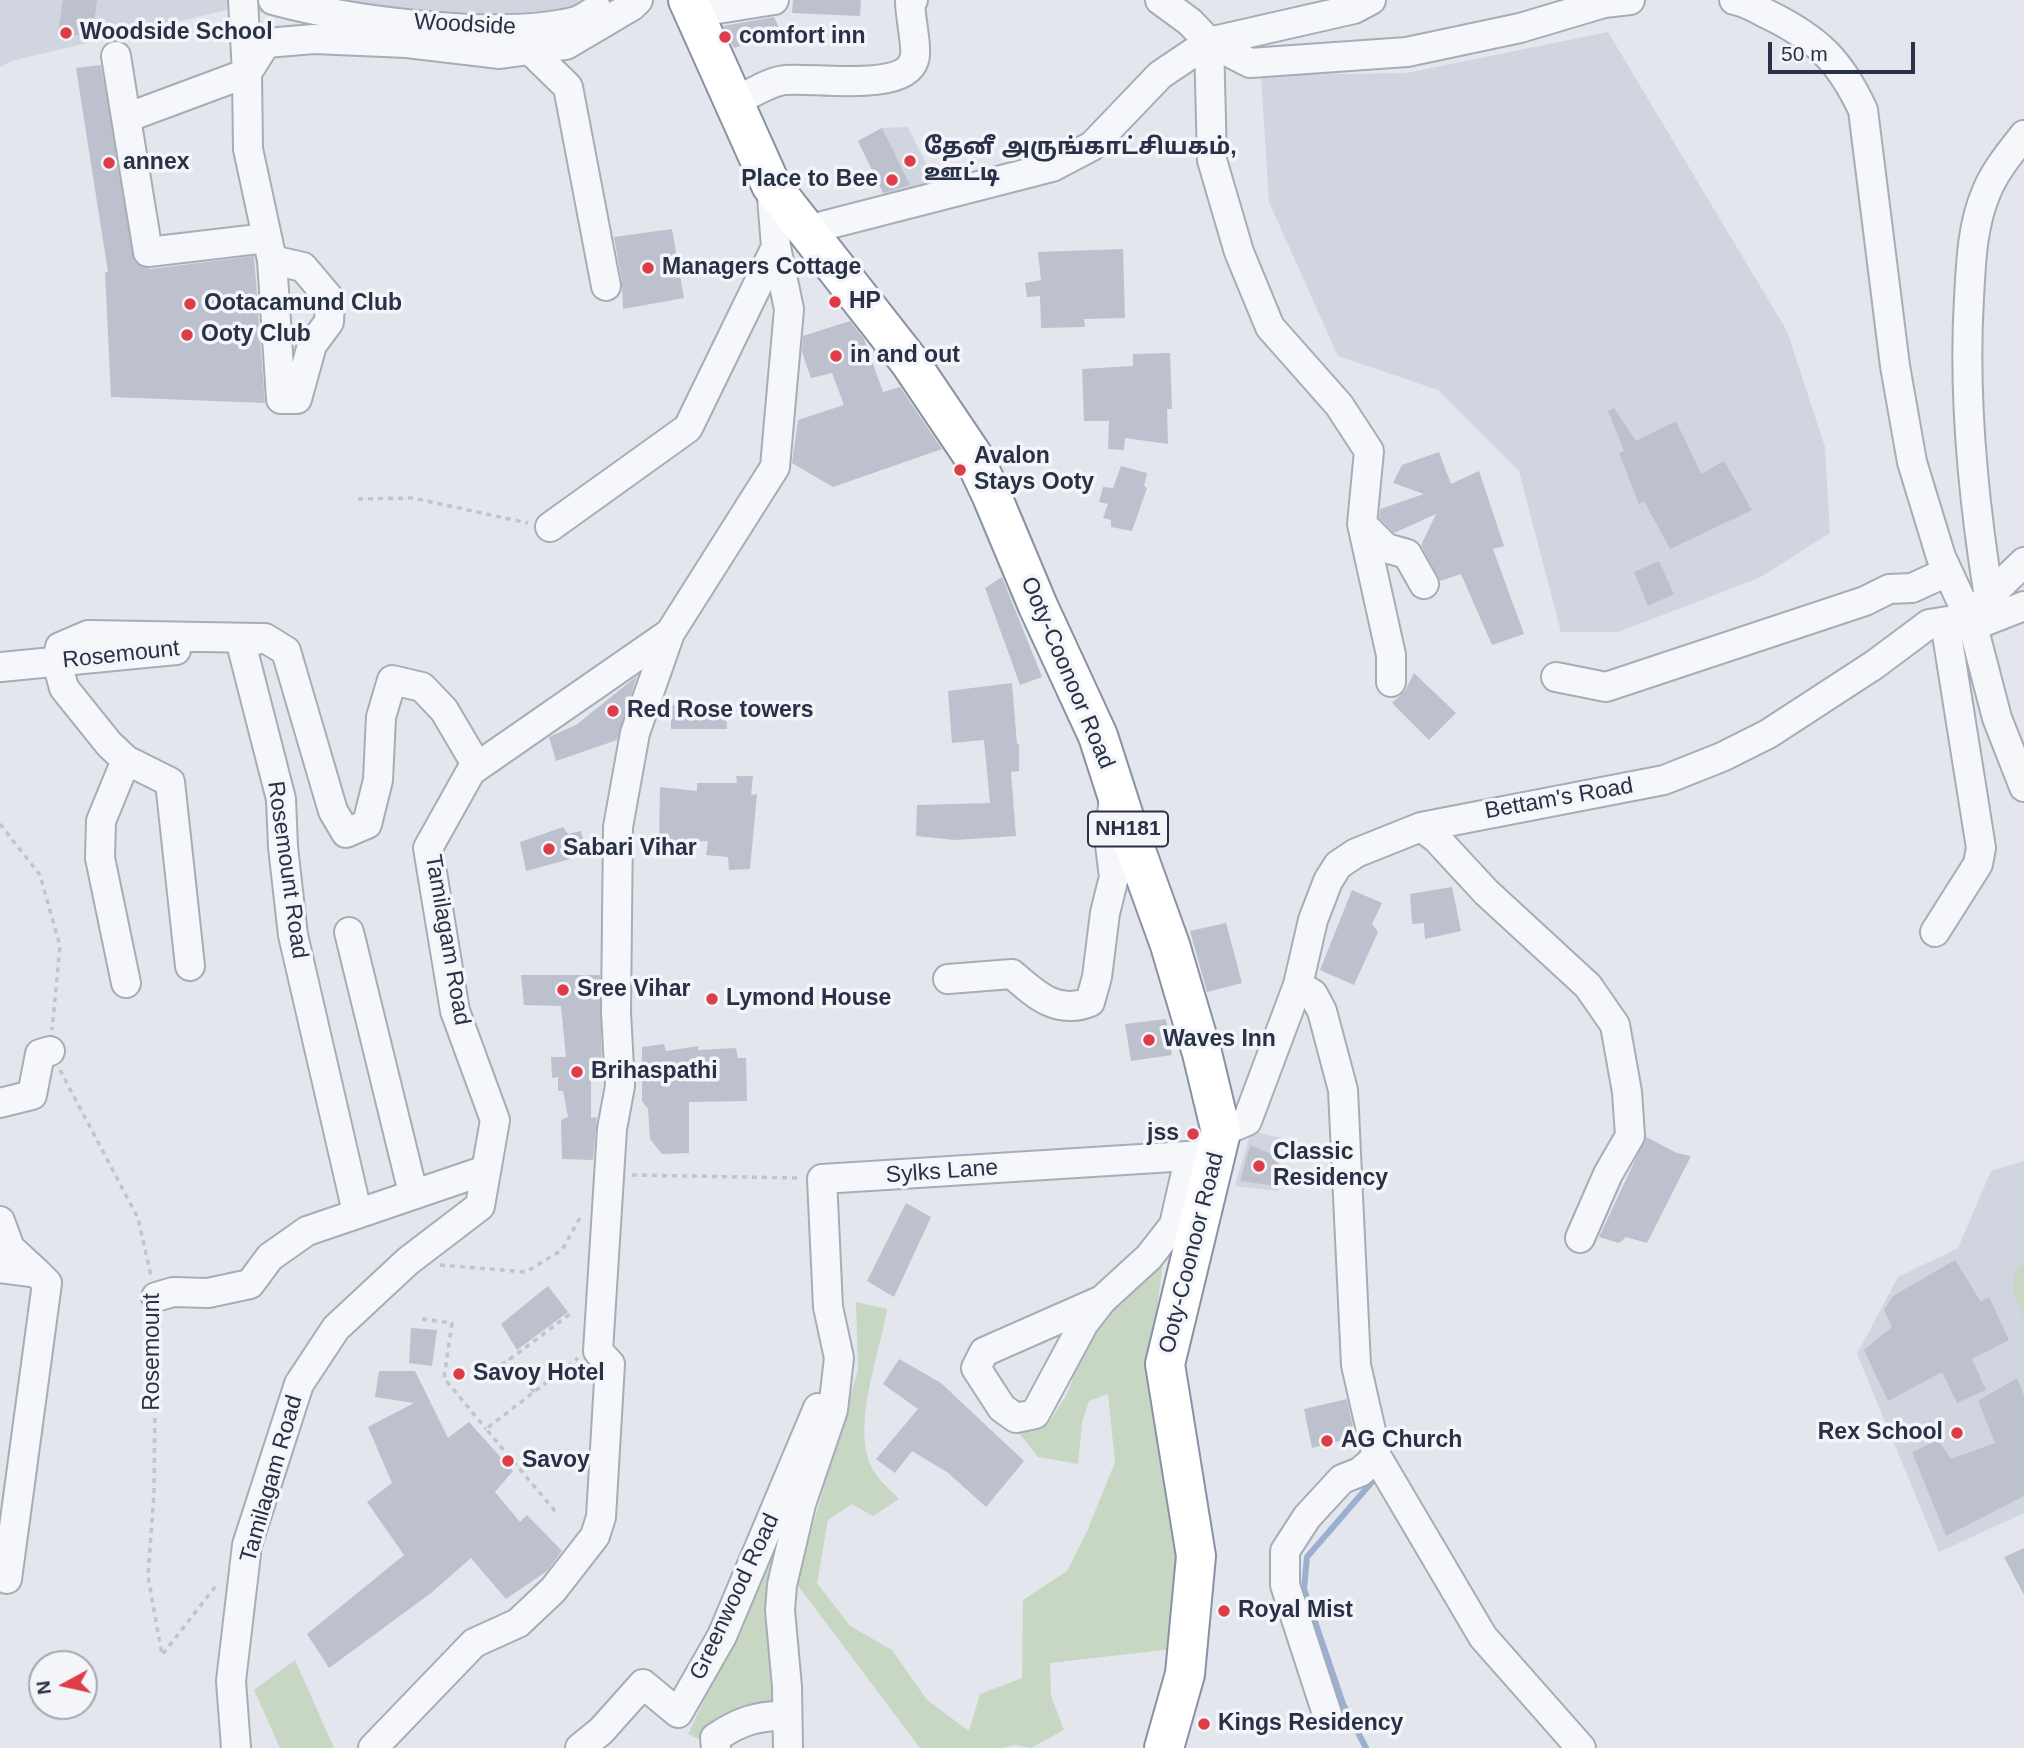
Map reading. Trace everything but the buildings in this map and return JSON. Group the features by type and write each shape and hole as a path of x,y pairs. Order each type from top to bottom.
{"highway":[{"name":"Ooty-Coonoor Road","path":"691,6 732,103 771,185 791,239 909,361 973,456 1098,736 1170,945 1202,1053 1212,1143 1165,1364 1196,1556 1185,1674 1164,1748"}],"street":[{"path":"116,56 148,252 270,249 248,149 243,0"},
{"name":"Woodside","path":"273,0 305,9 430,26 524,29 576,22 611,0"},
{"path":"126,118 247,73 266,43 314,39 407,43 500,54 566,45 638,0"},
{"path":"691,6 774,0"},
{"path":"732,103 784,79 837,82 880,80 909,69 915,59 910,24 910,2 913,0"},
{"path":"1160,0 1190,22 1209,42 1250,63 1406,52 1520,28 1604,3 1630,0"},
{"path":"550,527 688,428 791,239 1052,167 1092,146 1160,75 1209,42 1354,9 1371,0"},
{"path":"1734,0 1785,23 1822,46 1848,76 1863,110 1902,413 1912,462 1962,622 2024,787"},
{"path":"1209,42 1212,160 1239,252 1270,327 1339,405 1370,451 1362,524 1391,655 1391,682"},
{"path":"530,50 568,87 606,286"},
{"path":"1989,597 1972,467 1966,353 1970,278 1976,225 1986,191 2024,135"},
{"name":"Tamilagam Road","path":"236,1748 231,1681 247,1545 299,1384 336,1328 408,1261 480,1206 495,1120 454,1011 428,848 477,766 670,633 775,467 789,309 791,239"},
{"path":"1362,524 1386,548 1407,554 1424,584"},
{"name":"Bettam's Road","path":"1212,1143 1247,1121 1298,985 1313,920 1328,881 1338,865 1356,853 1421,827 1664,780 1768,734 1874,665 1929,624 1962,622 2024,562"},
{"path":"1556,677 1606,687 1865,601 1889,589 1912,588 1947,572"},
{"path":"1962,622 2024,606"},
{"path":"1935,932 1978,864 1981,848 1962,622"},
{"path":"373,1748 474,1643 518,1623 553,1590 595,1536 601,1517 610,1364 599,1347 612,1129 620,1086 616,1012 618,828 635,733 670,633"},
{"path":"190,966 170,782 126,760 64,688 57,662 60,647 88,635 253,640 286,650 333,811 346,833 367,824 378,780 381,717 392,680 422,687 444,710 477,766"},
{"name":"Rosemount Road","path":"253,640 281,799 283,847 293,935 357,1212"},
{"name":"Rosemount","path":"1,667 57,662"},
{"path":"126,760 101,821 100,858 126,983"},
{"path":"948,979 1012,974 1051,1005 1078,1007 1090,1003 1097,977 1105,913 1114,877 1109,837 1115,790"},
{"path":"1421,827 1436,838 1486,892 1588,986 1615,1024 1627,1092 1630,1136 1608,1174 1580,1238"},
{"path":"349,932 413,1193"},
{"path":"1298,985 1313,994 1322,1011 1343,1090 1356,1365 1377,1457 1483,1637 1581,1748"},
{"path":"0,1103 32,1095 40,1054 50,1051"},
{"path":"1102,1300 984,1352 976,1368 1002,1408 1016,1419 1035,1413 1073,1339 1102,1300 1149,1257 1174,1224 1185,1177 1212,1143"},
{"name":"Sylks Lane","path":"839,1353 828,1307 822,1179 1212,1143"},
{"path":"156,1297 173,1292 208,1293 250,1283 270,1257 307,1231 486,1170"},
{"path":"0,1221 9,1248 47,1283 7,1579"},
{"path":"0,1268 37,1273"},
{"path":"787,1732 787,1687 780,1610 782,1586 801,1504 833,1410 839,1353"},
{"name":"Greenwood Road","path":"580,1748 601,1731 643,1684 678,1713 722,1636 839,1353"},
{"path":"1328,1717 1285,1585 1285,1551 1307,1517 1342,1479 1360,1472 1377,1457"},
{"path":"716,1748 715,1738 758,1715 809,1748"}],"path":[{"path":"358,499 413,498 550,527"},
{"path":"0,824 40,875 60,946 50,1051"},
{"name":"Rosemount","path":"50,1051 138,1218 156,1297 154,1493 148,1576 162,1655 222,1578"},
{"path":"494,1370 570,1314"},
{"path":"422,1319 452,1323 443,1378 555,1511"},
{"path":"486,1429 599,1347"},
{"path":"510,1359 534,1392"}],"shaded area":[{"name":"Woodside School","path":"0,0 619,0 563,31 406,28 231,9 11,61 0,67"},
{"path":"1608,32 1787,331 1825,447 1830,533 1759,578 1618,632 1561,632 1519,471 1438,390 1338,356 1269,202 1261,75 1407,73"},
{"path":"908,127 938,188 885,197 858,141 882,128"},
{"path":"1251,1131 1282,1138 1279,1191 1235,1186"},
{"name":"Rex School","path":"2024,1161 2024,1513 1939,1552 1857,1354 1898,1277 1958,1248 1991,1171"}],"green space":[{"path":"2024,1262 2024,1318 2015,1296 2013,1282 2014,1275"},
{"path":"1163,1263 1150,1361 1181,1559 1172,1649 1050,1663 1051,1696 1064,1730 1031,1748 1014,1745 1003,1748 920,1748 796,1583 858,1370 856,1302 887,1309 865,1412 864,1433 873,1470 899,1499 873,1516 852,1504 828,1520 817,1583 850,1626 892,1650 927,1700 969,1731 980,1694 1022,1678 1023,1600 1067,1571 1088,1529 1115,1462 1108,1394 1089,1401 1082,1422 1078,1464 1038,1457 1019,1433 1048,1424 1067,1394 1091,1330"},
{"path":"833,1375 788,1539 778,1700 701,1740 688,1734 764,1572"},
{"path":"295,1660 334,1748 280,1748 254,1690"}],"waterway":[{"path":"1366,1748 1343,1704 1304,1589 1307,1557 1378,1475"}],"place":[{"name":"Woodside School","path":"66,33"},
{"name":"comfort inn","path":"725,37"},
{"name":"தேனீ அருங்காட்சியகம், ஊட்டி","path":"910,161"},
{"name":"annex","path":"109,163"},
{"name":"Place to Bee","path":"892,180"},
{"name":"Managers Cottage","path":"648,268"},
{"name":"HP","path":"835,302"},
{"name":"Ootacamund Club","path":"190,304"},
{"name":"Ooty Club","path":"187,335"},
{"name":"in and out","path":"836,356"},
{"name":"Avalon Stays Ooty","path":"960,470"},
{"name":"Red Rose towers","path":"613,711"},
{"name":"Sabari Vihar","path":"549,849"},
{"name":"Sree Vihar","path":"563,990"},
{"name":"Lymond House","path":"712,999"},
{"name":"Waves Inn","path":"1149,1040"},
{"name":"Brihaspathi","path":"577,1072"},
{"name":"jss","path":"1193,1134"},
{"name":"Classic Residency","path":"1259,1166"},
{"name":"Savoy Hotel","path":"459,1374"},
{"name":"Rex School","path":"1957,1433"},
{"name":"AG Church","path":"1327,1441"},
{"name":"Savoy","path":"508,1461"},
{"name":"Royal Mist","path":"1224,1611"},
{"name":"Kings Residency","path":"1204,1724"}]}
